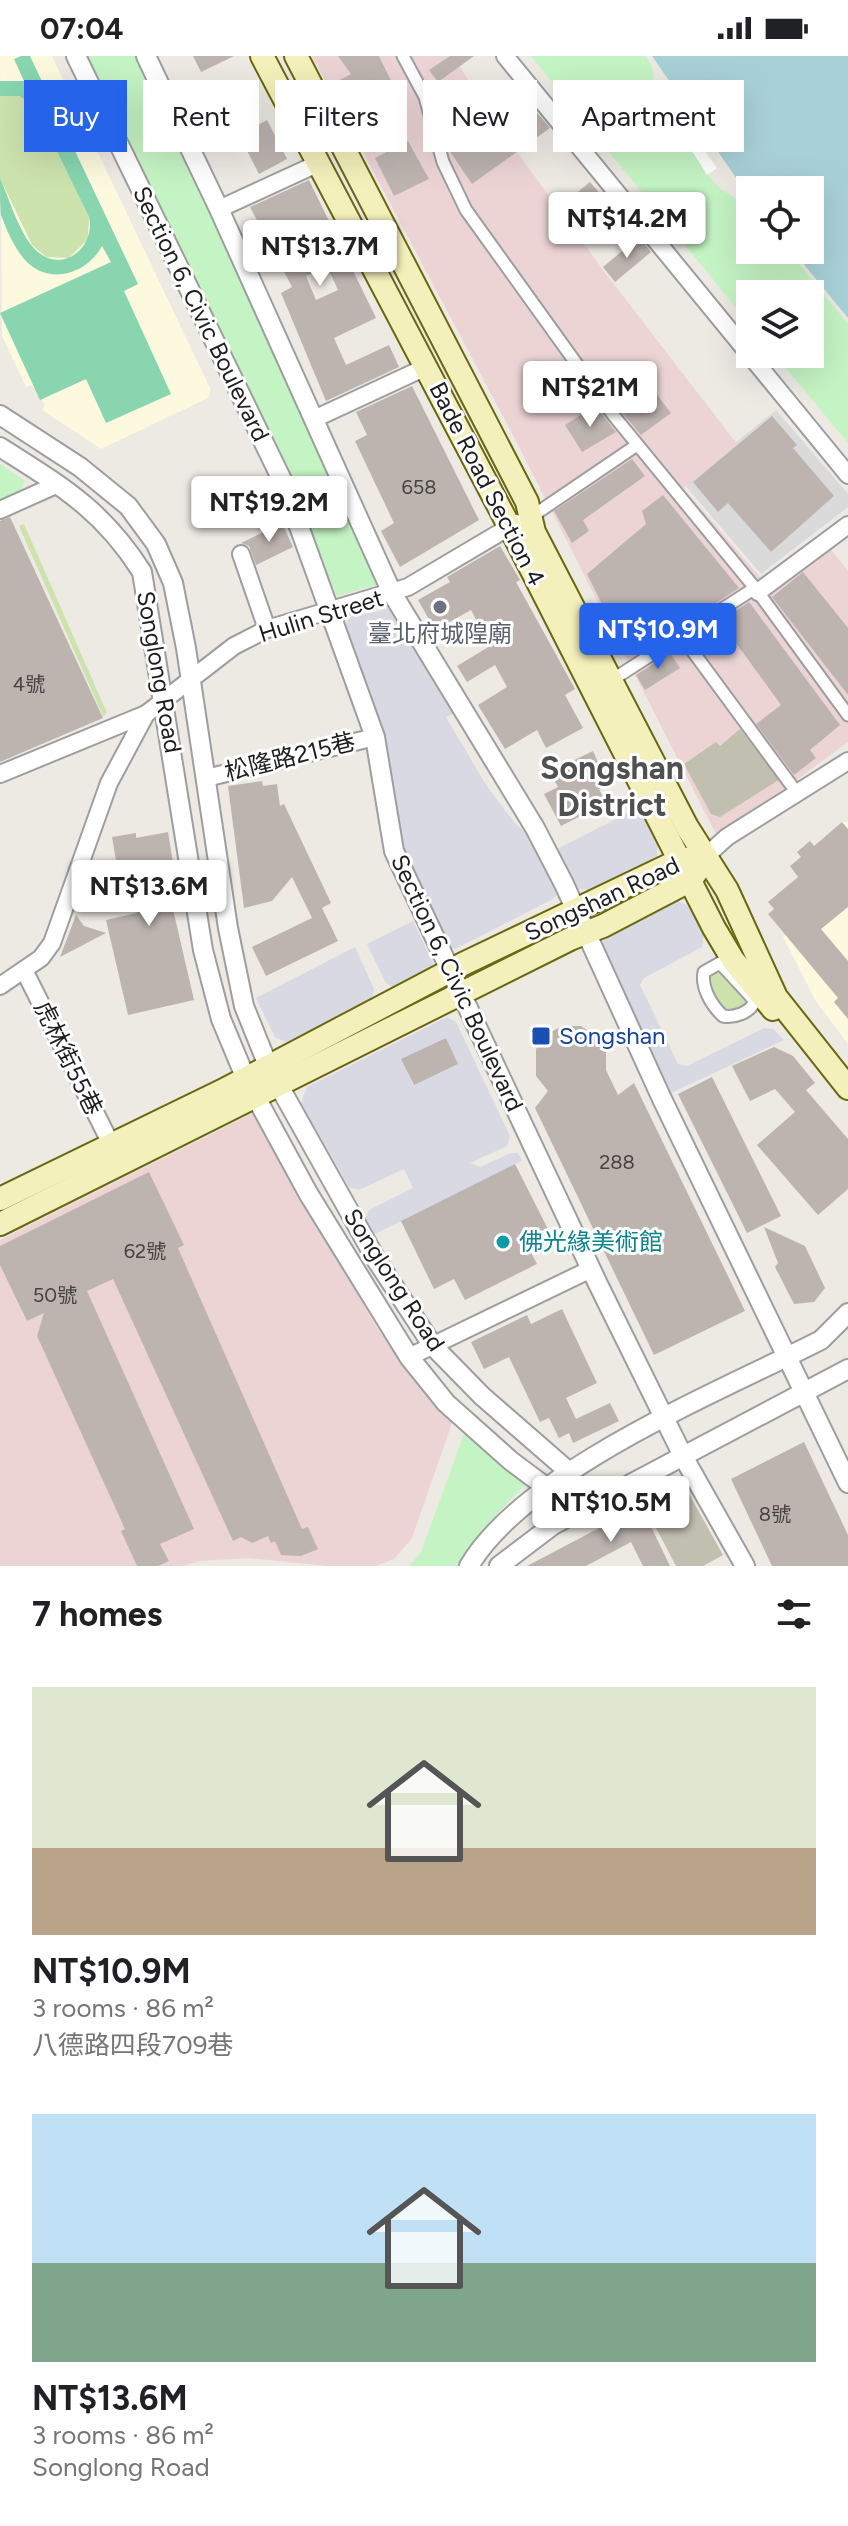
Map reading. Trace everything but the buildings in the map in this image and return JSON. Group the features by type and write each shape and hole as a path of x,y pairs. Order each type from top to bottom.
{"main road":[{"name":"Bade Road Section 4","path":"262,56 733,960 771,1007 796,1027"},
{"name":"Bade Road Section 4","path":"296,56 527,502 534,532 687,827 727,890 776,997 796,1027 848,1088"},
{"name":"Songshan Road","path":"274,1076 448,972 680,860 706,856"},
{"name":"Songshan Road","path":"0,1224 274,1076 459,995 691,880 706,856"},
{"name":"Songshan Road","path":"0,1199 112,1146 250,1088"}],"street":[{"name":"Section 6, Civic Boulevard","path":"76,56 283,482 375,737 394,851 448,972 665,1420 745,1566"},
{"path":"146,56 219,209 392,593 535,828 848,1483"},
{"path":"403,56 425,97 443,162 466,210 637,445 757,590 848,715"},
{"path":"505,56 848,475"},
{"path":"219,209 319,163"},
{"path":"314,419 426,367"},
{"name":"Songlong Road","path":"0,415 80,467 128,506 156,544 173,583 192,682 228,928 244,1006 274,1076 377,1261 433,1346 482,1396 567,1470"},
{"path":"531,517 637,445"},
{"name":"Songlong Road","path":"0,447 80,498 119,536 142,572 203,950 221,1019 250,1088 376,1307 409,1357 446,1403 545,1489 578,1511"},
{"path":"0,510 58,484"},
{"name":"Hulin Street","path":"0,986 41,958 52,943 109,783 146,714 192,682 234,646 267,629 392,593 509,525 531,517"},
{"path":"612,680 757,590 848,525"},
{"path":"241,554 267,629"},
{"path":"683,638 797,793"},
{"path":"0,774 146,714"},
{"name":"松隆路215巷","path":"206,778 375,737"},
{"path":"706,856 727,837 848,761"},
{"path":"724,965 755,1001 737,1016 723,1016 716,1010 703,985 708,967 724,965"},
{"name":"虎林街55巷","path":"24,970 112,1146"},
{"path":"409,1357 591,1269"},
{"path":"469,1566 479,1549 567,1470 821,1340 848,1313"},
{"path":"499,1566 545,1529 848,1369"},
{"path":"567,1470 578,1511"}],"shaded area":[{"path":"0,56 52,56 63,80 24,80 24,152 98,152 211,390 208,398 101,449 42,410 45,405 32,385 26,387 2,336"},
{"path":"312,56 453,56 468,80 423,80 423,152 517,152 737,444 683,488 768,586 829,547 848,571 848,742 718,838 514,437 363,152 407,152 407,80 325,80"},
{"path":"776,410 848,494 848,507 761,574 684,484"},
{"path":"388,609 397,617 455,713 446,717 486,785 513,821 531,838 556,888 556,896 551,900 455,949 444,946 400,848 382,736 346,624 350,617"},
{"path":"740,729 780,779 720,817 711,814 684,764 716,742 720,746"},
{"path":"640,807 658,843 657,856 595,890 576,889 555,850"},
{"path":"842,822 848,822 848,1044 815,1000 783,937 785,935 768,914 773,909 768,902 798,877 790,866"},
{"path":"678,901 692,908 704,935 702,947 644,978 640,985 678,1064 687,1066 764,1028 773,1029 784,1040 669,1094 602,945 605,939"},
{"path":"413,921 433,963 427,975 398,990 386,983 367,944"},
{"path":"355,947 374,989 371,1001 286,1042 275,1037 256,998"},
{"path":"447,1017 456,1022 510,1136 507,1146 470,1163 480,1167 511,1153 518,1153 522,1161 373,1235 365,1219 369,1210 413,1188 404,1169 359,1190 349,1187 301,1103 307,1087","holes":["446,1038 458,1064 413,1085 402,1059"]},
{"path":"253,1113 377,1328 410,1374 453,1420 412,1538 394,1559 376,1566 328,1566 248,1558 200,1561 182,1566 0,1566 0,1240"},
{"path":"673,1488 683,1488 689,1494 723,1555 703,1566 676,1566 644,1505"}],"green space":[{"path":"30,56 41,80 24,81 14,59"},
{"path":"84,56 140,56 151,80 143,80 143,152 184,152 378,580 376,585 337,596 303,514 127,146 127,80 95,80"},
{"path":"531,56 646,56 654,80 553,80 553,83"},
{"path":"0,81 24,81 24,99 19,96 0,96"},
{"path":"15,95 24,98 24,152 58,152 89,217 88,239 69,258 46,257 32,245 0,178 0,96"},
{"path":"57,152 75,152 138,284 124,291 171,394 106,423 86,379 40,400 0,313 111,262 102,246 87,264 77,270 56,274 35,268 14,245 5,226 1,215 0,178 26,237 38,252 48,258 67,258 83,247 90,228 89,217"},
{"path":"609,152 692,152 717,186 736,199 736,264 799,264 812,280 736,280 736,308"},
{"path":"824,294 848,324 848,443 786,368 824,368"},
{"path":"0,464 25,481 20,493 0,502"},
{"path":"24,524 107,713 103,716 19,526"},
{"path":"718,969 749,1005 725,1011 722,1008 712,994 708,980 709,975"},
{"path":"465,1431 525,1485 488,1523 458,1566 409,1566 421,1552"}],"water":[{"path":"652,56 848,56 848,318 824,289 824,280 817,280 804,264 824,264 824,176 736,178 718,152 744,152 744,80 669,80"}],"pier":[{"path":"693,152 705,152 717,168 707,175"}],"place":[{"name":"臺北府城隍廟","path":"440,607"},
{"name":"Songshan","path":"541,1036"},
{"name":"佛光緣美術館","path":"503,1242"}],"district":[{"name":"Songshan District","path":"612,786"}]}
